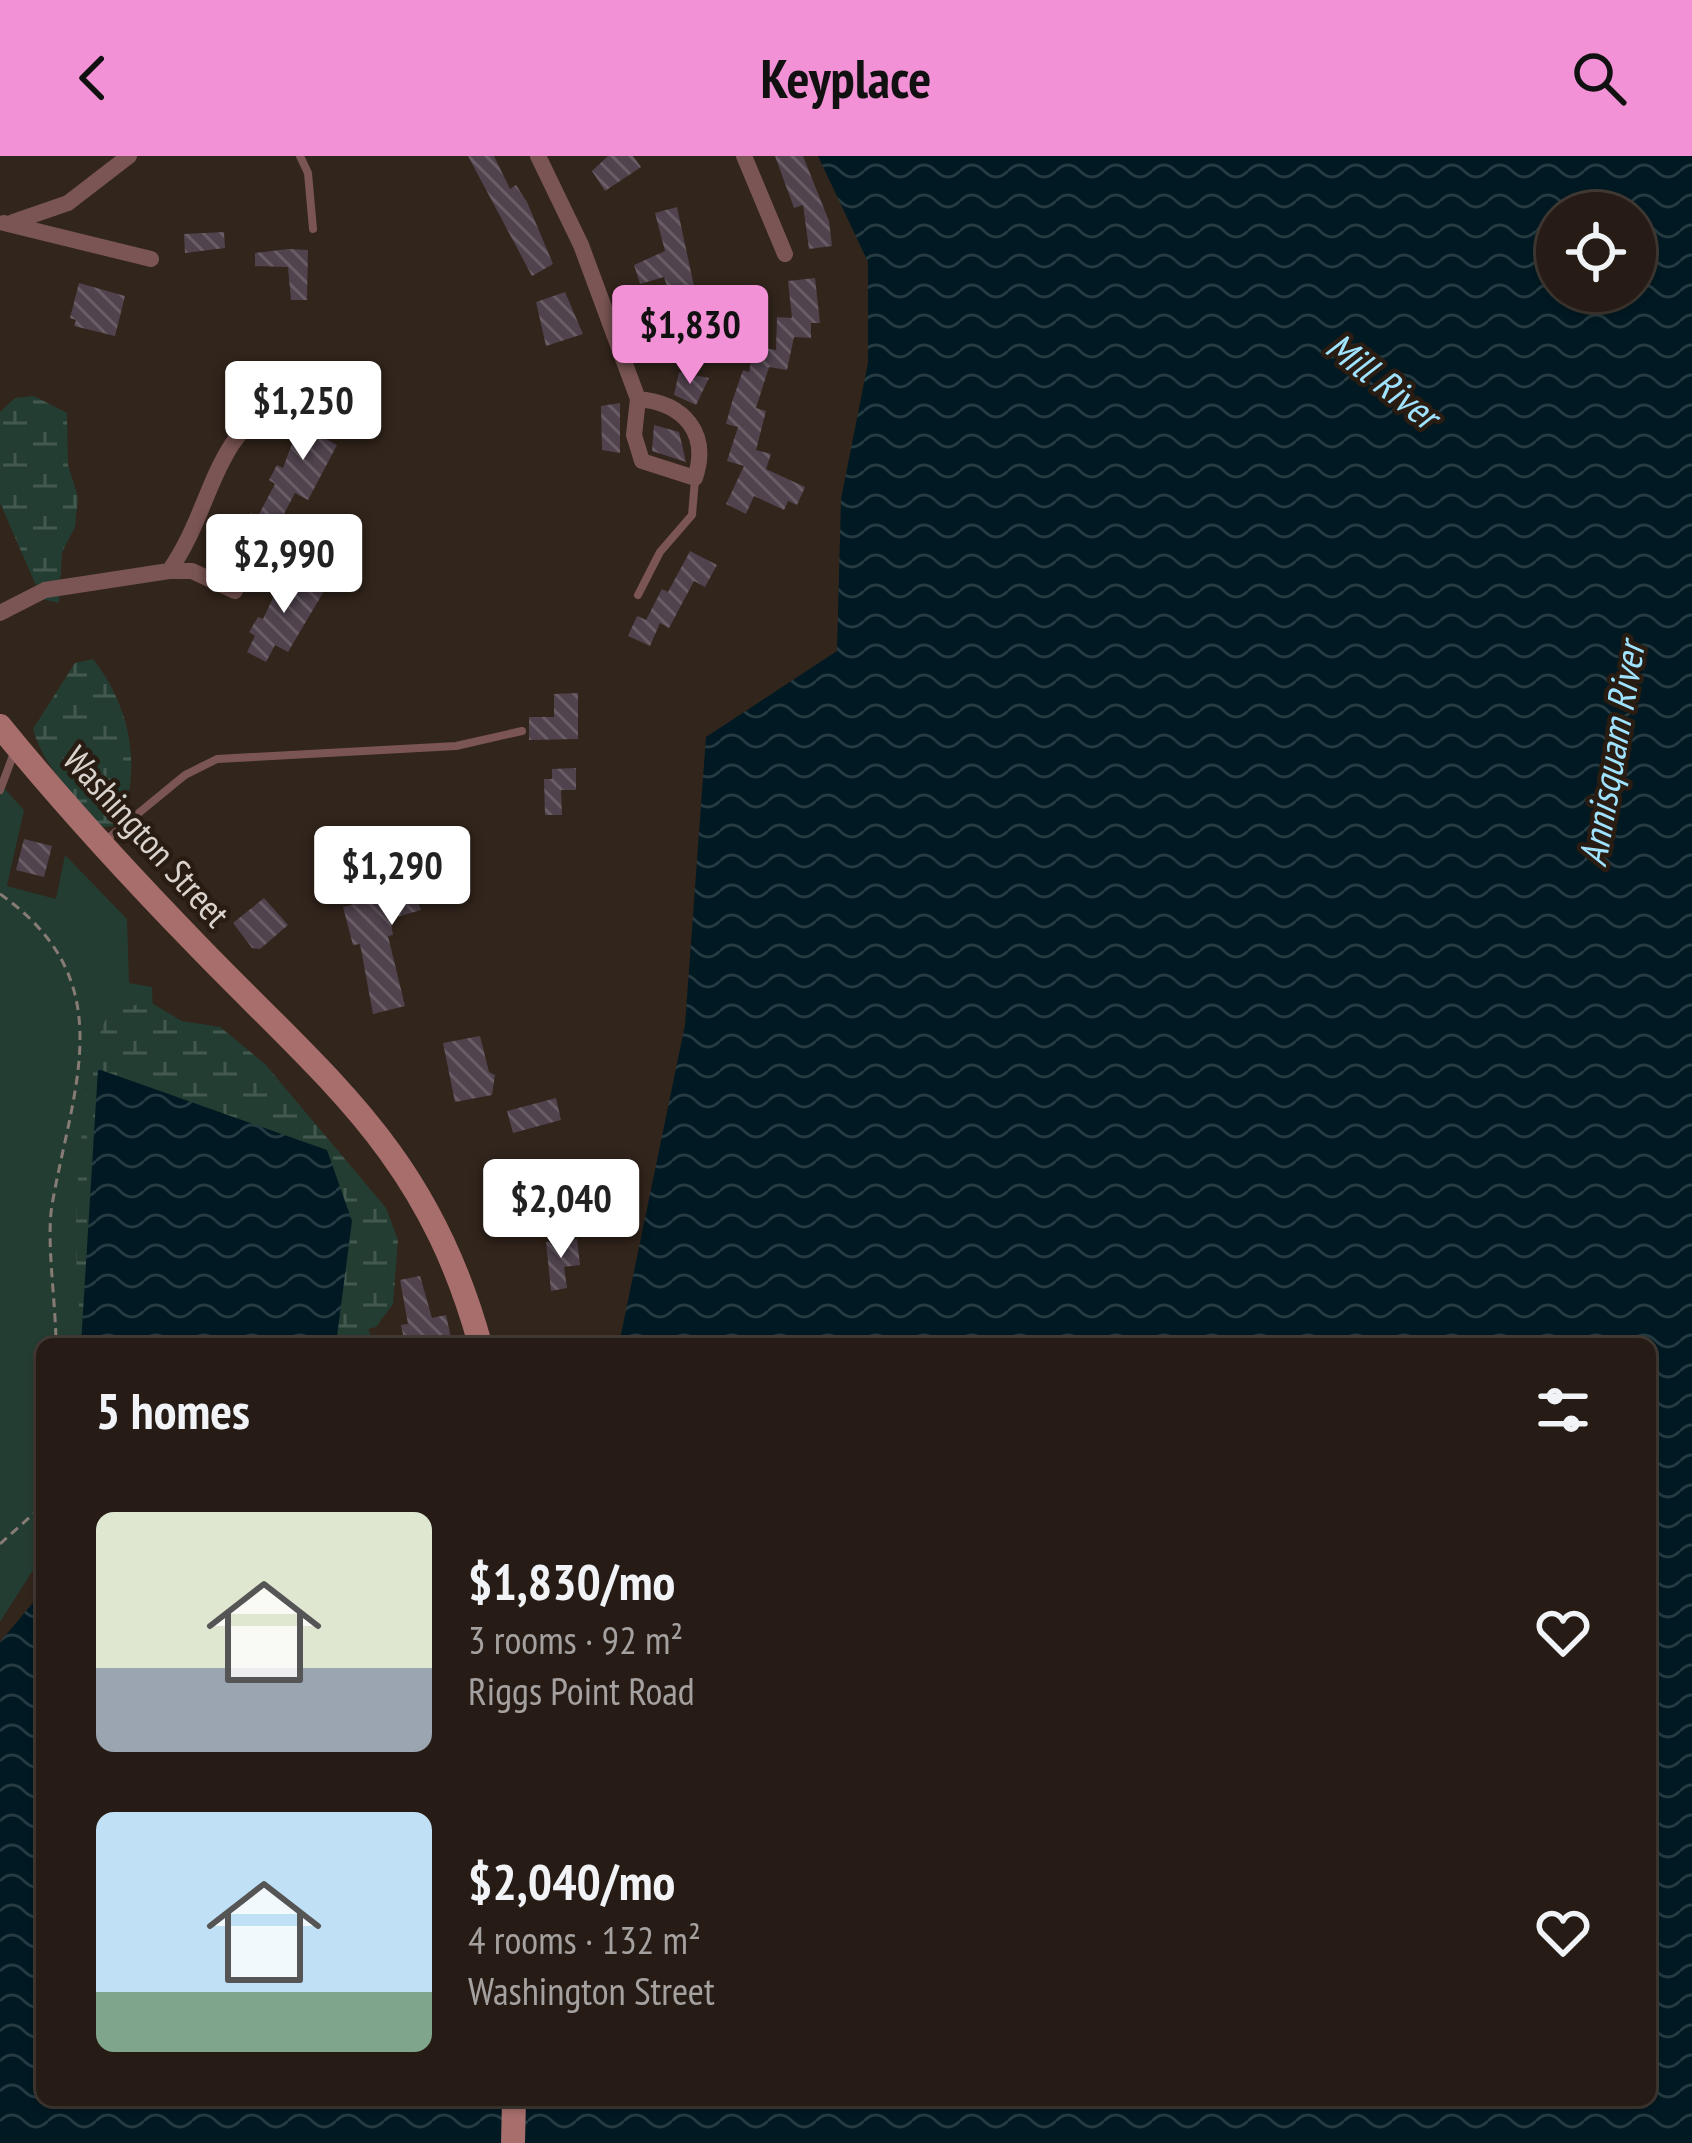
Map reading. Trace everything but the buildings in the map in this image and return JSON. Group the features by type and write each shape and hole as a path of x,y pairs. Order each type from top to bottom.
{"main road":[{"name":"Washington Street","path":"0,726 101,843 334,1080 409,1173 441,1232 478,1338"},
{"path":"513,2143 514,2106"}],"street":[{"path":"2,223 34,219 68,203 129,156"},
{"path":"538,156 581,244 638,399 634,435 642,461 695,478 704,452 700,436 690,423 638,399"},
{"path":"744,156 785,254"},
{"path":"2,223 152,259"},
{"path":"169,571 190,542 237,431 282,397"},
{"path":"0,614 45,590 169,571 192,571 235,591"}],"lane":[{"path":"301,156 308,173 313,230"},
{"path":"638,595 660,551 692,515 695,478"},
{"path":"101,843 185,775 217,759 457,746 521,731"},
{"path":"0,790 17,746"}],"path":[{"path":"0,895 49,937 75,991 79,1076 51,1210 56,1338"},
{"path":"0,1544 36,1511"}],"green space":[{"path":"34,396 67,413 68,465 78,497 75,527 62,552 59,603 42,599 0,503 0,412 15,398"},
{"path":"93,659 116,697 129,739 130,783 118,826 102,827 71,793 44,756 33,729 75,663"},
{"path":"0,784 24,810 7,886 56,899 65,855 127,919 129,983 152,987 153,1016 101,1338 36,1338 36,1565 0,1622"},
{"path":"148,1001 182,1021 220,1027 265,1064 386,1208 398,1240 393,1304 376,1327 368,1329 372,1338 85,1338 77,1275 78,1176 90,1078 109,1013"}],"water":[{"path":"818,156 1692,156 1692,2143 0,2143 0,1642 36,1599 36,2106 1656,2106 1656,1338 620,1338 685,1025 706,737 837,651 841,499 868,363 868,262"},
{"path":"98,1069 327,1150 352,1221 337,1338 81,1338"}],"water label":[{"name":"Mill River","path":"1383,380"},
{"name":"Annisquam River","path":"1611,754"}]}
